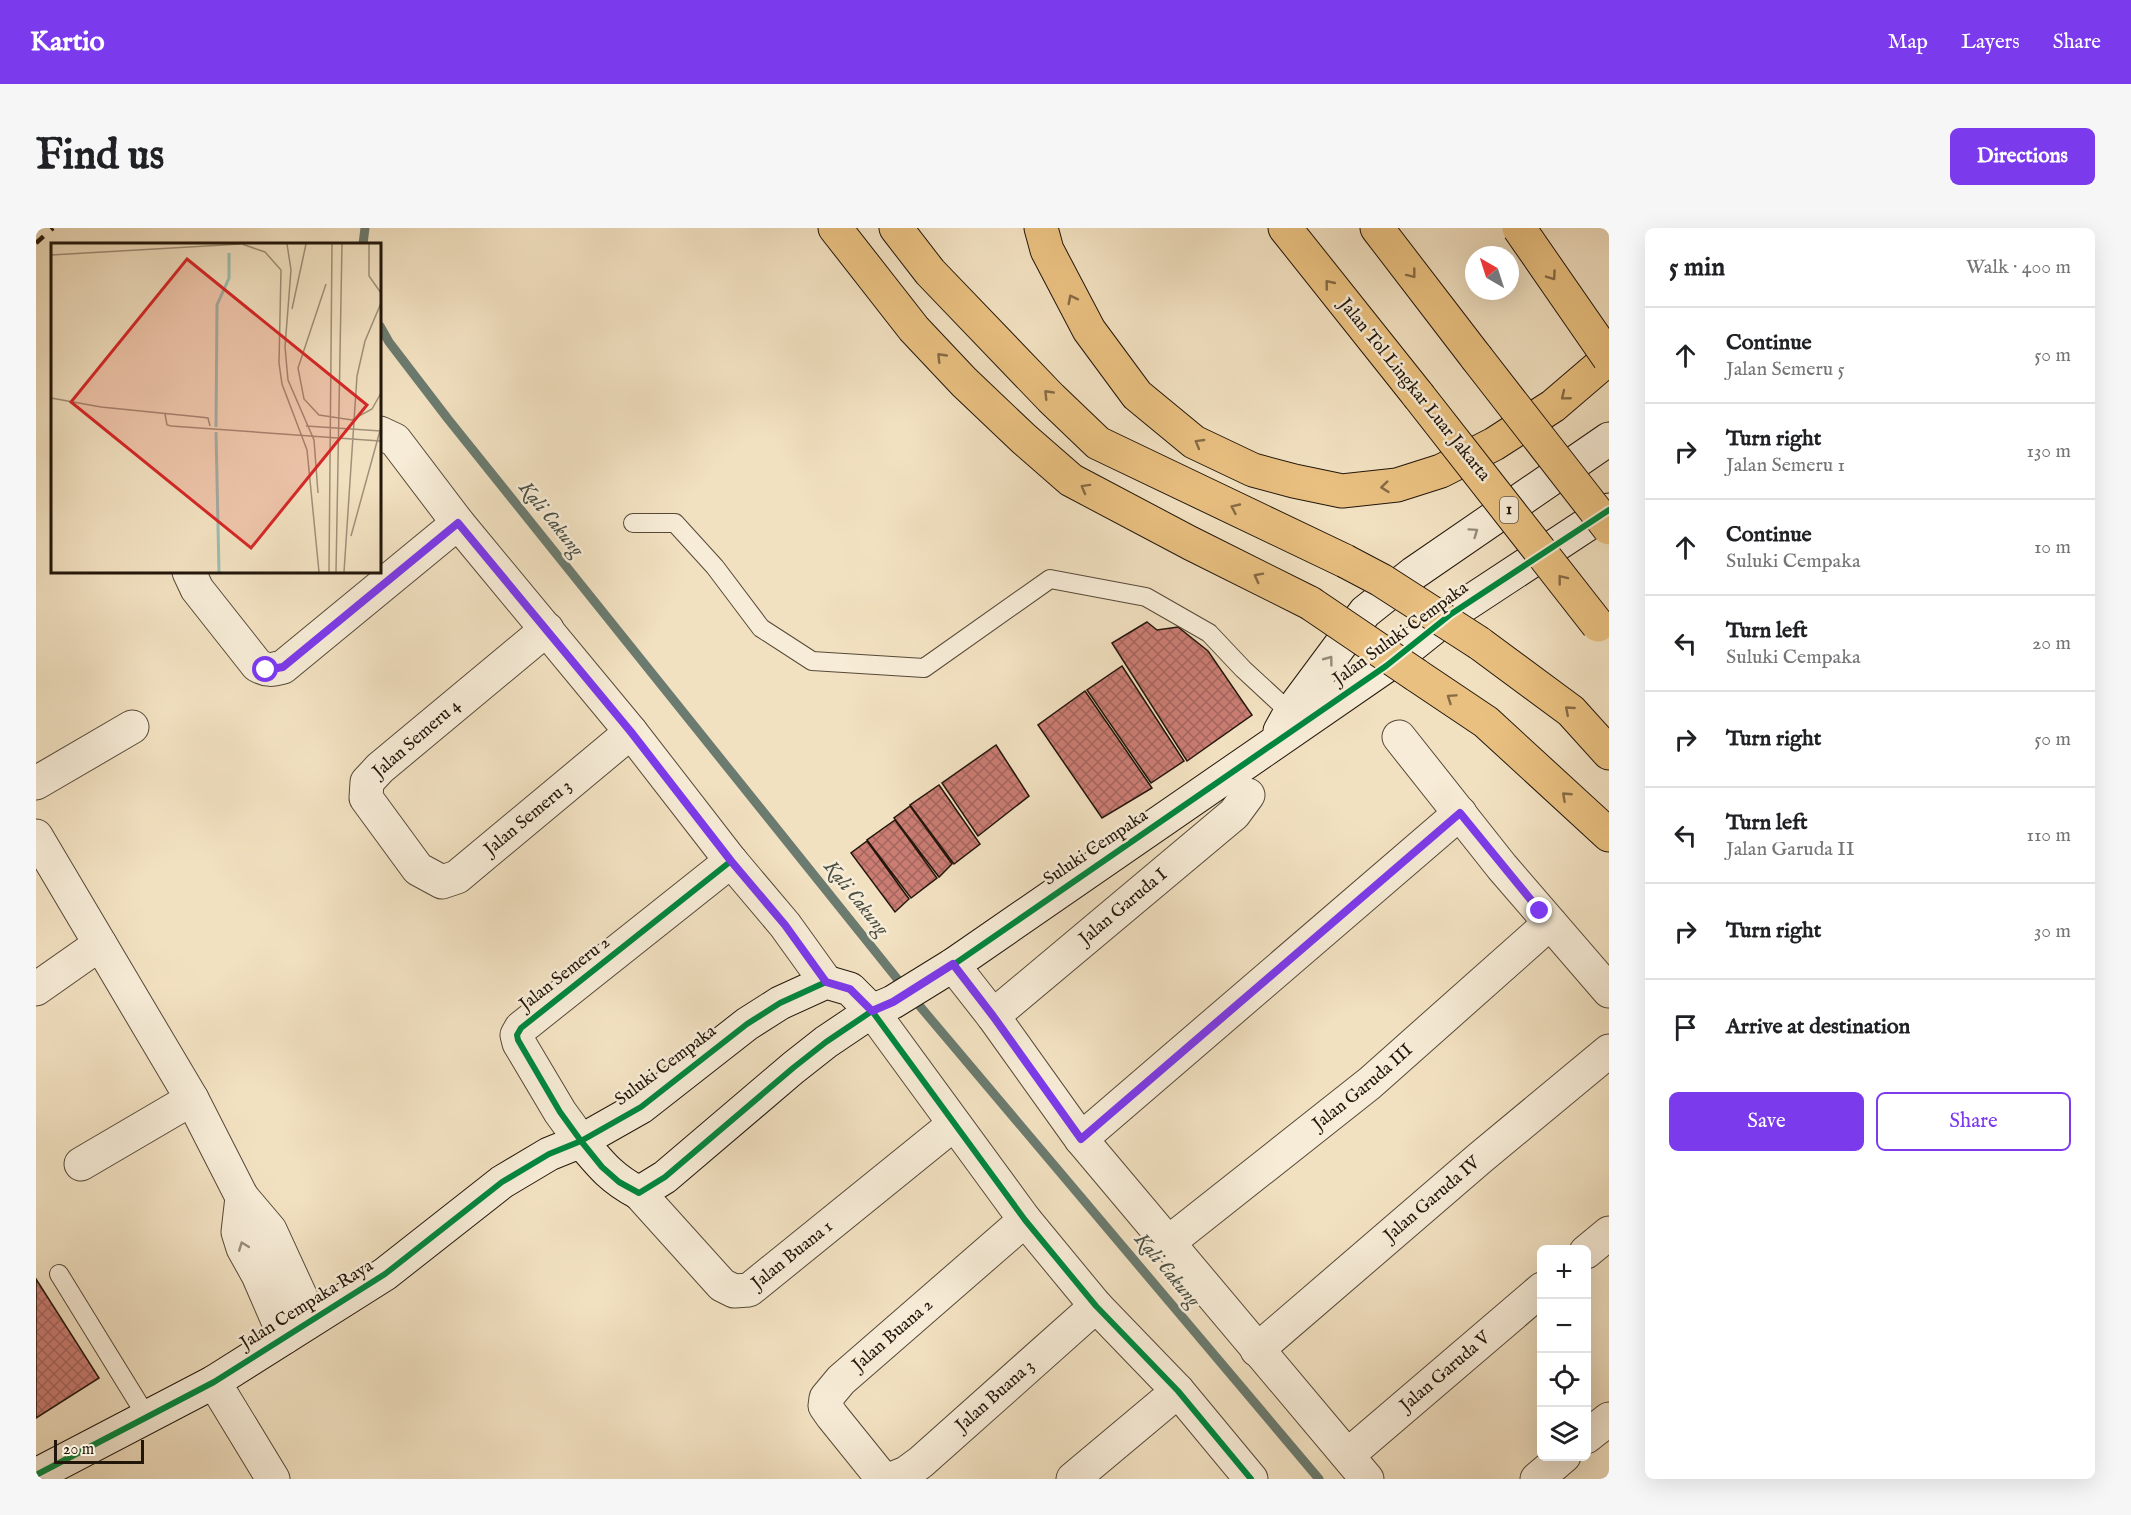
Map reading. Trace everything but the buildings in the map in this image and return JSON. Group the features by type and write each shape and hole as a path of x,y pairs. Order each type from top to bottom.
{"highway":[{"path":"835,228 914,329 979,396 1071,480 1311,603 1486,722 1609,835"},
{"path":"896,228 930,272 1051,398 1098,443 1381,580 1479,643 1571,711 1609,753"},
{"path":"1041,228 1047,250 1089,330 1137,395 1194,442 1253,470 1342,491 1397,485 1441,471 1494,444 1553,406 1609,358 1519,228"},
{"name":"Jalan Tol Lingkar Luar Jakarta","path":"1285,228 1604,631"},
{"path":"1377,228 1609,528"}],"street":[{"path":"387,436 631,732 731,861 785,925 826,982 850,989 883,1006 954,1124 1025,1220 1096,1306 1178,1391 1251,1479"},
{"name":"Jalan Suluki Cempaka","path":"1273,744 1296,719 1365,612 1414,573 1609,439"},
{"name":"Jalan Suluki Cempaka","path":"1296,719 1386,666 1451,614 1609,510"},
{"path":"189,573 197,589 257,665 266,670 283,667 458,523"},
{"path":"1414,573 1451,614"},
{"name":"Jalan Semeru 4","path":"418,869 366,798 367,782 380,768 547,629"},
{"path":"36,783 132,727"},
{"name":"Jalan Semeru 3","path":"418,869 442,882 457,877 631,732"},
{"path":"1399,737 1550,923 1609,991"},
{"name":"Suluki Cempaka","path":"639,1193 665,1177 834,1036 953,964 1273,744"},
{"name":"Jalan Garuda I","path":"993,1016 1234,814 1248,795"},
{"path":"1081,1139 1460,813"},
{"path":"36,836 192,1099 242,1197 270,1230 298,1328"},
{"name":"Jalan Semeru 2","path":"581,1141 560,1112 519,1043 521,1028 731,861"},
{"name":"Jalan Garuda III","path":"1169,1242 1370,1083 1550,923"},
{"path":"36,989 100,944"},
{"path":"953,964 1081,1139 1357,1467"},
{"name":"Suluki Cempaka","path":"581,1141 641,1107 747,1024 780,1003 826,982"},
{"name":"Jalan Garuda IV","path":"1257,1350 1480,1158 1609,1051"},
{"path":"81,1164 192,1099"},
{"name":"Jalan Buana 1","path":"639,1193 722,1285 734,1291 749,1290 954,1124"},
{"path":"581,1141 602,1167 618,1182 639,1193"},
{"name":"Jalan Cempaka Raya","path":"36,1475 214,1382 385,1274 502,1182 549,1154 581,1141"},
{"path":"242,1197 238,1232 243,1248 266,1292 298,1328"},
{"name":"Jalan Buana 2","path":"883,1474 832,1416 825,1406 826,1398 841,1380 1025,1220"},
{"path":"1591,1249 1609,1233"},
{"name":"Jalan Garuda V","path":"1357,1467 1537,1294"},
{"name":"Jalan Buana 3","path":"883,1474 906,1473 1096,1306"},
{"path":"214,1382 273,1479"},
{"path":"1073,1479 1178,1391"},
{"path":"1591,1434 1609,1419"},
{"path":"1537,1479 1558,1461"}],"lane":[{"path":"633,523 675,523 716,567 761,628 812,661 924,668 1050,579 1146,597 1209,633 1296,719"},
{"path":"59,1274 147,1417"}],"waterway":[{"name":"Kali Cakung","path":"363,243 365,228"},
{"name":"Kali Cakung","path":"381,328 389,342 448,419 907,991 1319,1479"}],"railway":[{"path":"36,243 53,228"}],"cycle path":[{"path":"731,861 521,1028 517,1035 560,1112 581,1141 602,1167 619,1182 639,1193 665,1177 826,1042 872,1011 893,1002 953,965 1386,666 1451,614 1609,510"},
{"path":"36,1475 214,1382 385,1274 502,1182 549,1154 581,1141 641,1107 747,1024 780,1003 826,982 850,989 872,1011 1025,1220 1096,1306 1178,1391 1251,1479"}],"route":[{"path":"266,670 283,667 458,523 631,732 731,861 785,925 826,982 850,989 872,1011 893,1002 953,964 1081,1139 1460,813 1540,911"}]}
